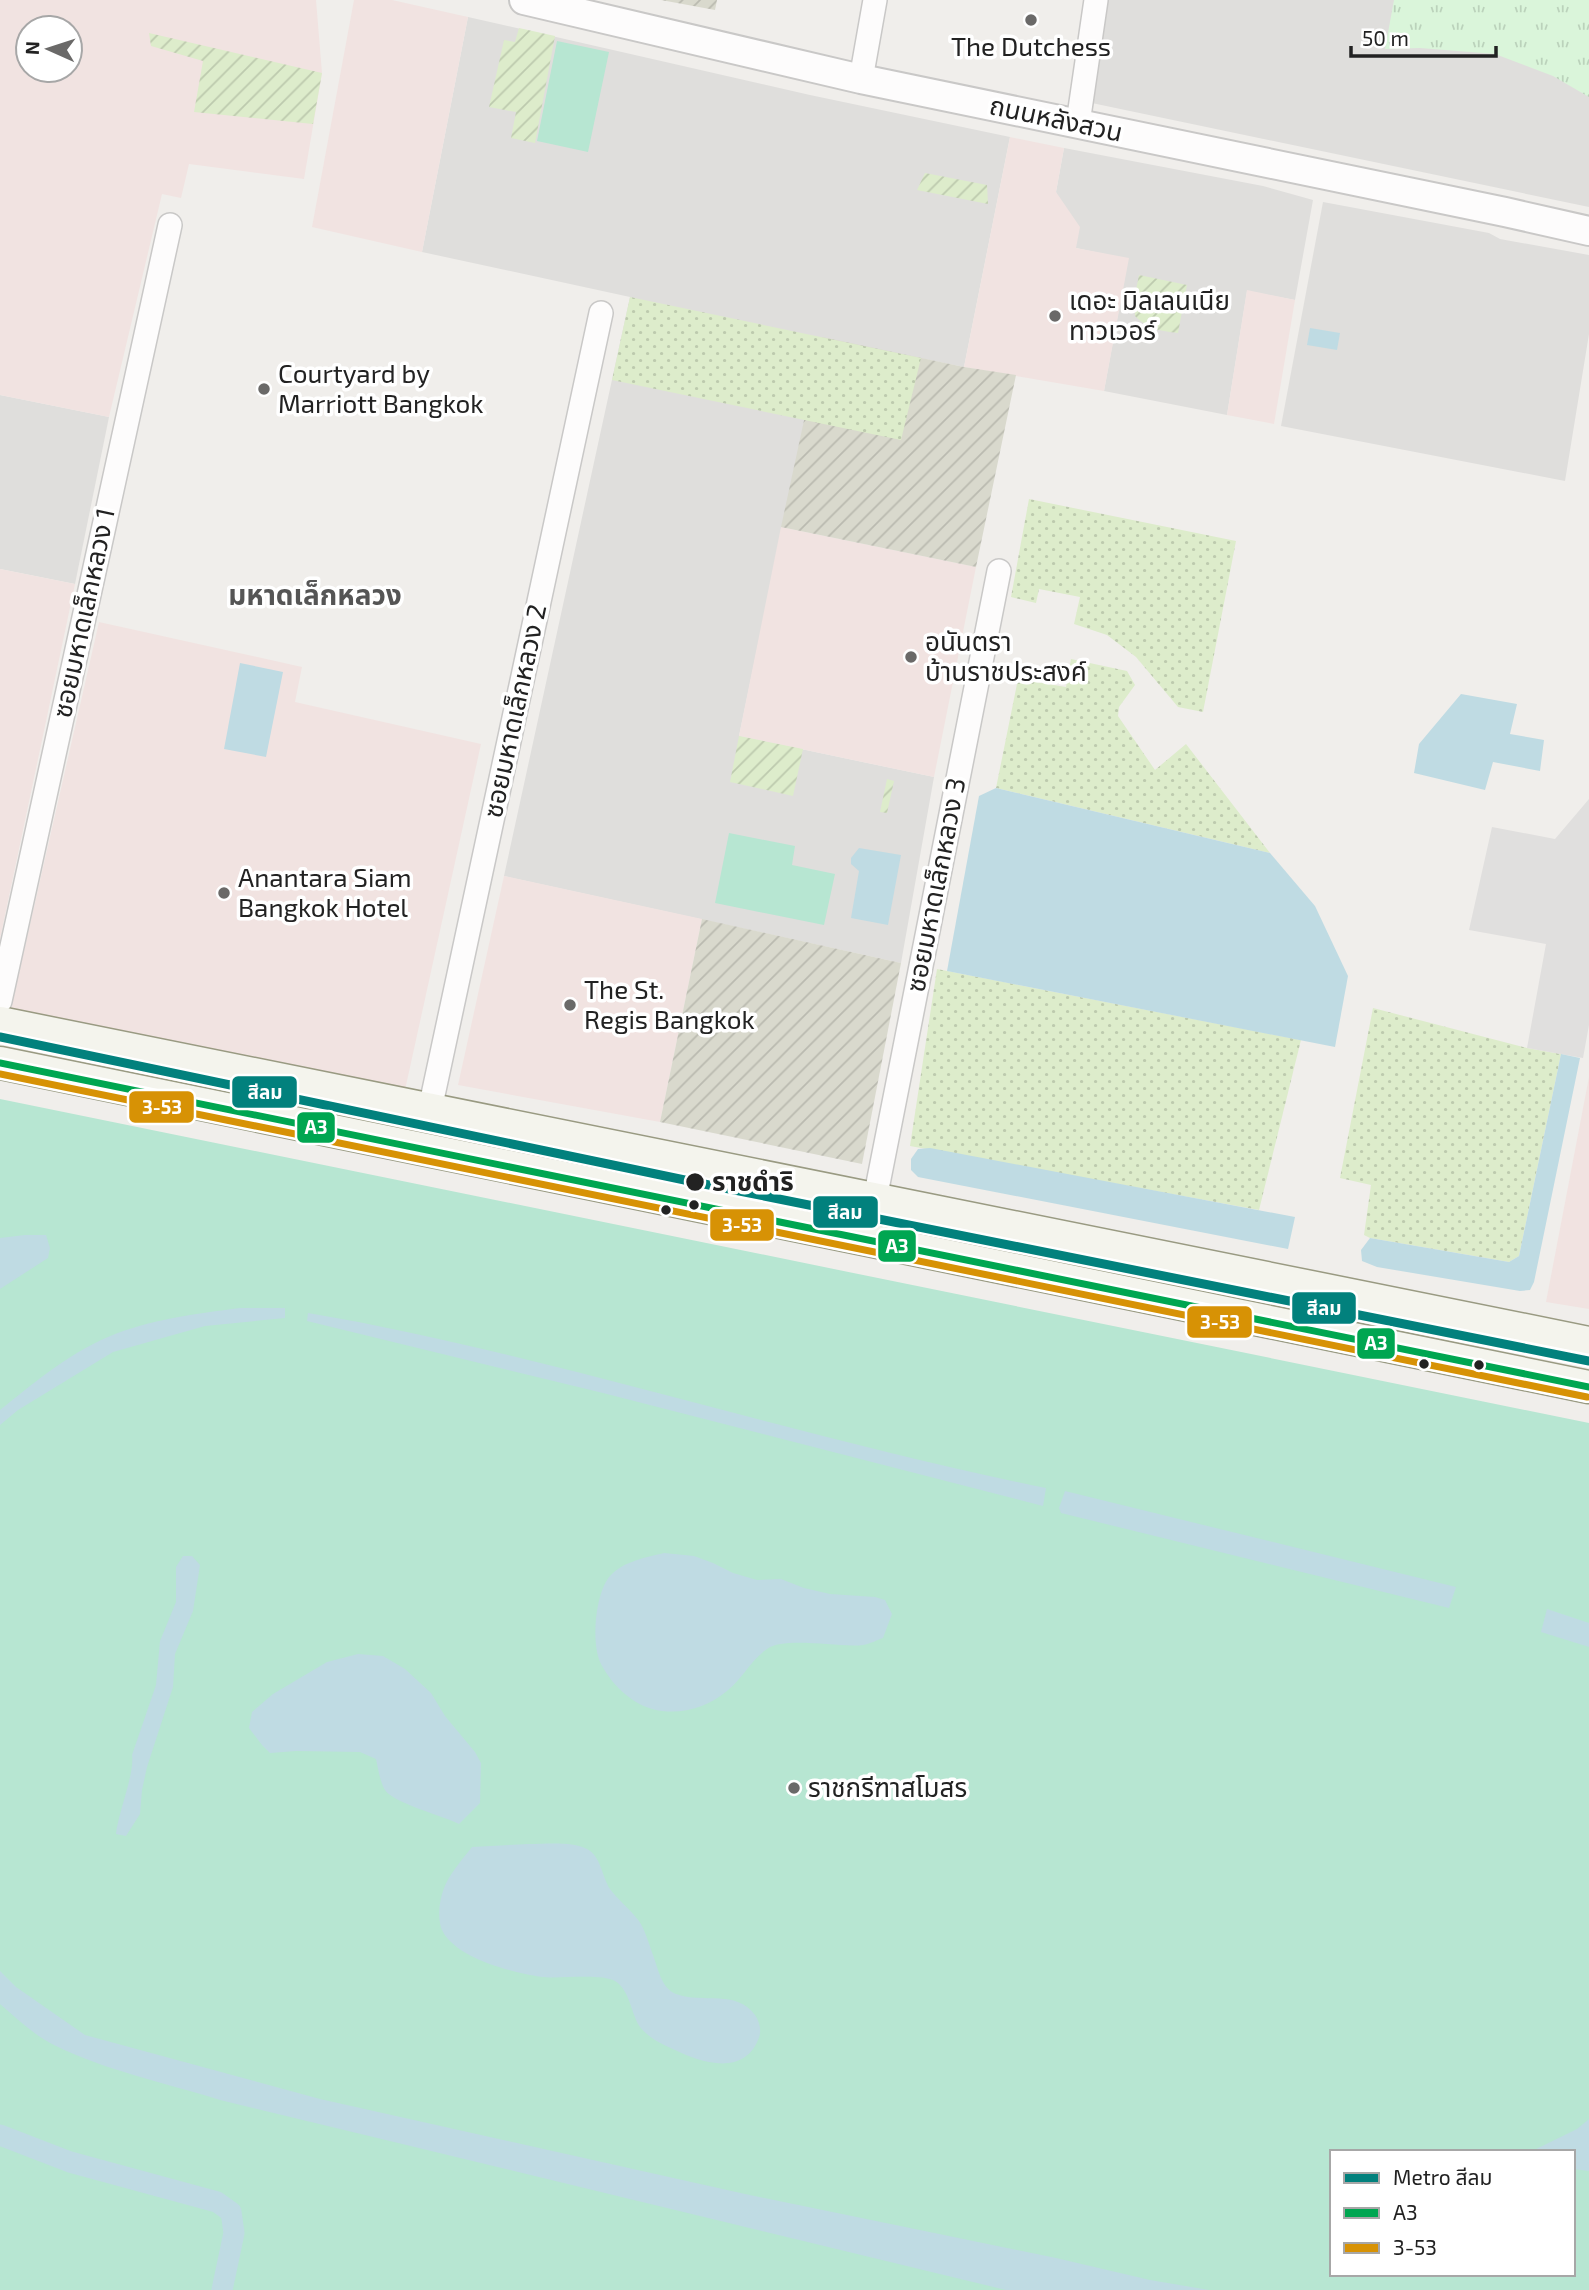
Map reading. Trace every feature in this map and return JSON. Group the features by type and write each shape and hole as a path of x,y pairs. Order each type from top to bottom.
{"main road":[{"path":"0,1023 1589,1343"},
{"path":"0,1063 1589,1387"},
{"path":"422,1149 430,1110"},
{"path":"1289,1326 1298,1285"}],"street":[{"name":"ถนนหลังสวน","path":"524,0 558,4 861,79 1589,231"},
{"path":"861,79 876,0"},
{"path":"1078,123 1096,0"},
{"name":"ซอยมหาดเล็กหลวง 1","path":"0,1001 170,225"},
{"name":"ซอยมหาดเล็กหลวง 2","path":"430,1110 601,313"},
{"name":"ซอยมหาดเล็กหลวง 3","path":"875,1199 999,571"}],"shaded area":[{"path":"0,0 316,0 322,73 304,179 189,164 181,198 162,194 109,417 0,395"},
{"path":"354,0 392,0 468,17 422,252 312,227"},
{"path":"661,0 717,0 715,10"},
{"path":"1104,0 1589,0 1589,207 1087,102"},
{"path":"468,17 810,95 1010,137 964,367 822,338 739,736 934,777 901,963 504,876 630,297 422,252"},
{"path":"1010,137 1064,148 1056,192 1080,227 1076,248 1129,258 1104,391 964,367"},
{"path":"1064,148 1263,186 1313,200 1295,300 1247,291 1227,415 1104,391 1128,259 1076,248 1056,192"},
{"path":"1323,202 1589,255 1589,334 1565,481 1281,426"},
{"path":"1247,290 1295,300 1274,424 1227,415"},
{"path":"822,337 964,367 1016,375 976,567 781,527"},
{"path":"0,395 109,417 75,584 0,569"},
{"path":"781,527 976,567 934,777 739,736"},
{"path":"0,569 75,584 0,939"},
{"path":"99,622 302,667 295,702 481,744 405,1090 11,1008"},
{"path":"1589,799 1589,1025 1583,1058 1527,1048 1546,944 1469,930 1492,827 1555,839"},
{"path":"504,876 702,919 660,1122 458,1085"},
{"path":"702,919 901,963 862,1164 660,1122"},
{"path":"1589,1077 1589,1309 1546,1302"}],"green space":[{"path":"1394,0 1589,0 1589,97 1553,76 1495,54 1420,48 1385,49"},
{"path":"519,28 555,36 535,143 511,138 516,112 489,107 504,40 515,42"},
{"path":"149,33 322,73 313,124 194,112 203,61 151,46"},
{"path":"557,41 609,52 588,152 537,141"},
{"path":"925,173 987,185 988,204 917,190"},
{"path":"1139,275 1187,285 1178,333 1155,329 1135,316 1134,300"},
{"path":"630,297 921,358 901,440 612,380"},
{"path":"1029,499 1236,541 1203,712 1178,707 1136,657 1107,635 1074,624 1080,597 1039,589 1036,603 1011,597"},
{"path":"1071,659 1127,671 1135,685 1119,707 1118,716 1155,770 1186,744 1270,853 996,788 1018,679 1066,687"},
{"path":"739,736 803,749 793,796 730,782"},
{"path":"887,779 894,781 887,813 880,812"},
{"path":"729,833 795,846 792,865 835,874 824,925 715,903"},
{"path":"937,969 1301,1040 1259,1210 910,1146"},
{"path":"1373,1008 1527,1048 1561,1054 1519,1256 1509,1262 1364,1235 1371,1185 1340,1178"},
{"name":"ราชกรีฑาสโมสร","path":"0,1099 1589,1423 1589,2290 0,2290"}],"water":[{"path":"1310,328 1340,333 1337,350 1307,345"},
{"path":"240,663 283,672 266,757 224,749"},
{"path":"1461,694 1517,704 1510,734 1544,740 1540,771 1493,762 1485,790 1414,773 1419,744"},
{"path":"996,788 1270,853 1315,906 1348,976 1335,1047 947,971 979,796"},
{"path":"859,848 901,855 888,925 851,918 859,871 851,864 851,858"},
{"path":"1561,1054 1580,1058 1534,1282 1530,1290 1520,1291 1377,1267 1362,1261 1361,1250 1370,1238 1509,1262 1519,1256"},
{"path":"930,1148 1295,1217 1288,1249 918,1177 911,1170 911,1159 918,1149"},
{"path":"46,1235 50,1248 48,1258 0,1289 0,1238"},
{"path":"240,1308 285,1308 285,1318 205,1326 113,1352 18,1410 0,1425 0,1410 52,1370 93,1344 157,1321"},
{"path":"308,1313 477,1348 870,1448 1046,1488 1043,1506 603,1393 307,1321"},
{"path":"1065,1491 1456,1587 1449,1608 1061,1513 1059,1508"},
{"path":"664,1553 694,1556 757,1580 781,1579 830,1594 875,1597 885,1600 892,1614 883,1638 873,1642 853,1646 799,1643 775,1645 761,1653 732,1686 712,1701 679,1711 652,1709 626,1695 606,1672 598,1655 595,1634 600,1598 612,1574 632,1562"},
{"path":"183,1556 192,1556 200,1565 193,1611 175,1654 173,1687 147,1767 140,1814 126,1836 116,1834 131,1772 132,1755 156,1685 160,1641 176,1602 176,1567"},
{"path":"1547,1609 1589,1623 1589,1647 1541,1632"},
{"path":"358,1654 383,1656 405,1669 431,1693 445,1716 475,1752 481,1763 480,1803 459,1824 390,1795 382,1783 376,1759 360,1752 270,1753 249,1728 252,1712 273,1694 327,1662"},
{"path":"574,1845 592,1852 610,1889 641,1925 667,1987 686,1997 729,2000 747,2007 755,2015 760,2027 759,2037 751,2051 742,2059 732,2062 697,2059 661,2043 644,2031 637,2022 624,1990 615,1981 590,1977 542,1977 517,1972 474,1957 450,1942 440,1923 442,1896 452,1873 472,1847"},
{"path":"0,1971 16,1987 85,2035 320,2099 745,2194 1150,2280 1209,2290 1006,2290 220,2100 116,2070 48,2042 0,2004"},
{"path":"1589,2119 1589,2171 1575,2169 1575,2150 1534,2150 1577,2129"}],"waterway":[{"path":"0,2135 70,2162 217,2202 231,2212 234,2233 222,2290"}],"metro line":[{"name":"สีลม","path":"0,1037 699,1183 1589,1361"}],"transit line":[{"name":"A3","path":"0,1063 1589,1387"},
{"name":"3-53","path":"0,1074 1587,1397"}],"place":[{"name":"The Dutchess","path":"1031,20"},
{"name":"เดอะ มิลเลนเนีย ทาวเวอร์","path":"1055,316"},
{"name":"Courtyard by Marriott Bangkok","path":"264,389"},
{"name":"อนันตรา บ้านราชประสงค์","path":"911,657"},
{"name":"Anantara Siam Bangkok Hotel","path":"224,893"},
{"name":"The St. Regis Bangkok","path":"570,1005"},
{"name":"ราชดำริ","path":"695,1182"},
{"name":"ราชกรีฑาสโมสร","path":"794,1788"}],"district":[{"name":"มหาดเล็กหลวง","path":"315,595"}]}
